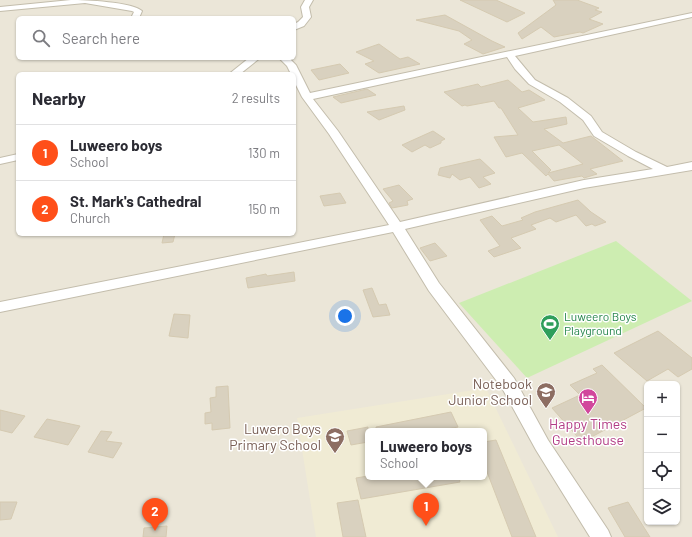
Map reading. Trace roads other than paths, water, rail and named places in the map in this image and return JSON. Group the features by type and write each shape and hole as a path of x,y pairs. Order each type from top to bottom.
{"street":[{"path":"0,9 85,0 134,9 138,11 136,16"},
{"path":"296,27 301,24 307,17 305,7 308,0"},
{"path":"307,97 692,14"},
{"path":"509,54 518,67 532,82 564,100 587,118 598,134 632,154 665,170"},
{"path":"237,72 252,60"},
{"path":"286,60 294,72"},
{"path":"296,75 307,97 334,133 397,226 434,287 508,383 542,445 600,537"},
{"path":"0,161 16,157"},
{"path":"0,306 397,226 584,184 692,166"}],"place":[{"name":"Luweero Boys Playground","path":"550,341"},
{"name":"Notebook Junior School","path":"546,409"},
{"name":"Happy Times Guesthouse","path":"588,415"},
{"name":"Luwero Boys Primary School","path":"335,454"},
{"name":"Luweero boys","path":"426,526"},
{"name":"St. Mark's Cathedral","path":"155,531"}]}
